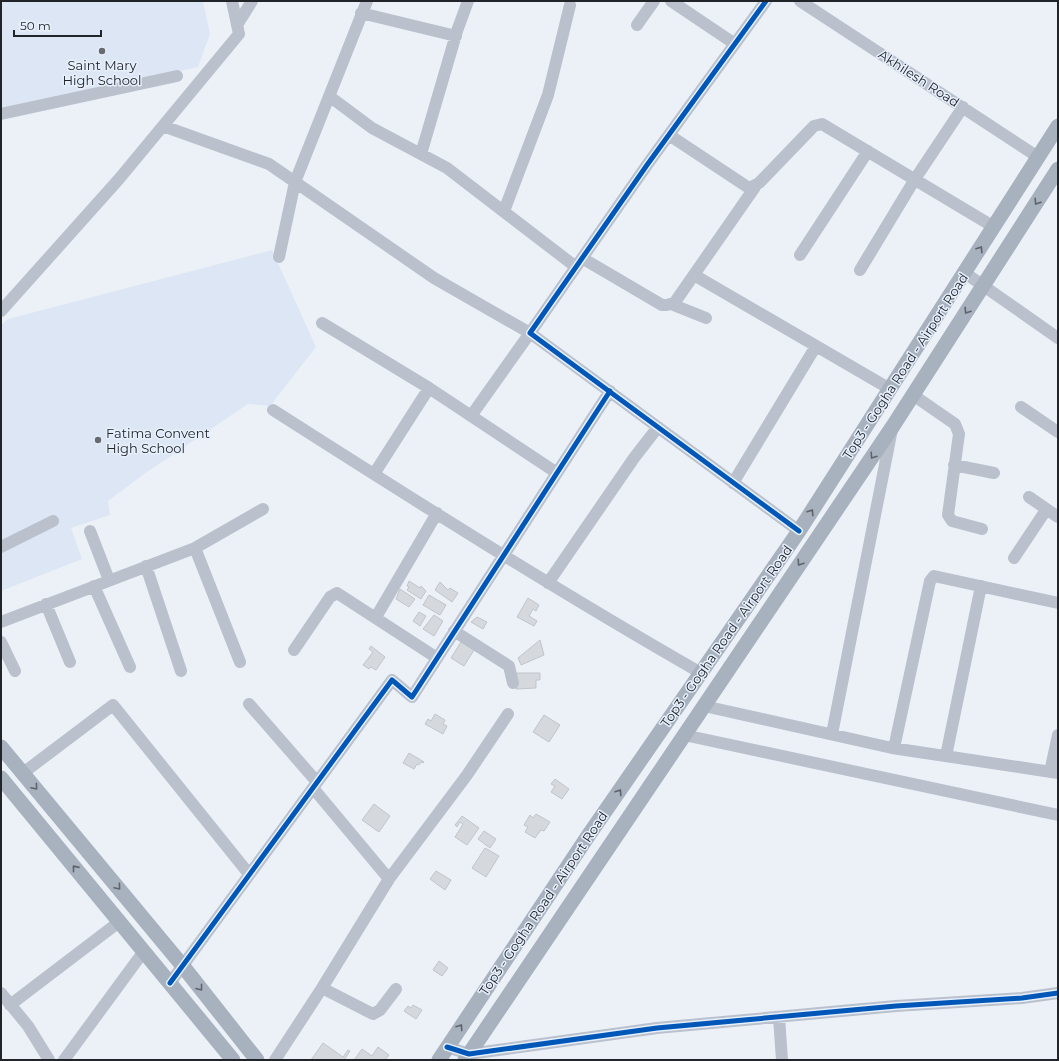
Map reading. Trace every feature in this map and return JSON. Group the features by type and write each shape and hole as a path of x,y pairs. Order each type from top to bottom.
{"main road":[{"name":"Top3 - Gogha Road - Airport Road","path":"439,1060 588,836 799,531 1058,126"},
{"name":"Top3 - Gogha Road - Airport Road","path":"467,1057 893,426 1058,169"},
{"path":"1,746 182,965 257,1060"},
{"path":"1,778 233,1060"}],"street":[{"path":"1,311 119,179 239,34 232,1"},
{"path":"237,26 252,1"},
{"path":"278,257 295,182 367,1"},
{"path":"421,154 468,1"},
{"path":"637,26 654,1"},
{"path":"671,1 736,44"},
{"path":"471,416 669,135 766,1"},
{"name":"Akhilesh Road","path":"800,1 1038,157"},
{"path":"504,212 548,95 570,5"},
{"path":"361,13 456,36"},
{"path":"1,114 177,76"},
{"path":"329,96 372,128 447,168 504,212 579,262 662,305 675,302 755,187 818,124 826,126 994,227"},
{"path":"860,270 915,179 962,106"},
{"path":"163,126 269,164 434,278 530,333 799,531"},
{"path":"669,135 744,186 749,188 755,187"},
{"path":"800,255 868,151"},
{"path":"965,273 1058,338"},
{"path":"694,274 890,389"},
{"path":"671,304 706,318"},
{"path":"322,323 429,388 557,473"},
{"path":"733,483 816,346"},
{"path":"374,474 429,388"},
{"path":"170,983 392,680 412,697 610,391"},
{"path":"913,395 955,424 958,429 948,515 952,521 982,529"},
{"path":"1021,407 1058,432"},
{"path":"273,410 438,513 503,556 701,673"},
{"path":"832,734 893,426"},
{"path":"548,583 634,458 658,427"},
{"path":"954,465 994,474"},
{"path":"1029,497 1058,518"},
{"path":"1,622 195,548 263,509"},
{"path":"1014,558 1046,510"},
{"path":"376,617 438,513"},
{"path":"1,547 53,521"},
{"path":"90,531 109,580"},
{"path":"195,548 240,662"},
{"path":"146,566 181,671"},
{"path":"894,748 932,578 937,575 1058,603"},
{"path":"94,586 130,667"},
{"path":"946,756 981,586"},
{"path":"294,650 333,594 340,594 438,658"},
{"path":"46,604 70,662"},
{"path":"454,631 509,666 513,683"},
{"path":"1,642 15,671"},
{"path":"249,704 389,879"},
{"path":"24,773 112,705 249,874"},
{"path":"704,706 894,748 1054,773 1058,735"},
{"path":"275,1060 322,988 389,879 467,775 508,714"},
{"path":"684,735 1058,814"},
{"path":"10,1004 119,922"},
{"path":"64,1060 144,951"},
{"path":"322,988 373,1014 380,1010 396,989"},
{"path":"1,993 28,1026 49,1060"},
{"path":"447,1047 467,1057 657,1028 896,1006 1022,998 1058,993"},
{"path":"779,1017 782,1060"}],"shaded area":[{"name":"Saint Mary High School","path":"1,1 203,1 210,34 198,67 1,111"},
{"name":"Fatima Convent High School","path":"272,250 316,347 270,406 248,404 144,474 108,501 110,515 71,528 82,559 1,591 1,325 8,319"}],"building":[{"path":"409,581 420,588 421,586 426,591 421,599 407,590 409,587 407,586"},
{"path":"440,582 448,590 450,588 458,593 452,602 435,590"},
{"path":"400,589 415,599 409,607 396,599"},
{"path":"429,595 446,605 440,615 423,605"},
{"path":"528,598 539,605 536,611 533,609 529,616 537,621 534,626 517,617"},
{"path":"419,612 426,616 420,626 413,621"},
{"path":"434,615 443,621 434,636 423,629"},
{"path":"477,617 487,622 483,629 471,622"},
{"path":"540,640 544,655 521,665 518,658"},
{"path":"461,642 474,650 464,666 451,658"},
{"path":"371,646 385,657 376,670 371,667 369,669 363,665 373,652 369,649"},
{"path":"515,673 540,673 540,680 536,680 536,688 516,689"},
{"path":"435,714 445,720 443,724 447,726 443,734 425,724 428,719 431,721"},
{"path":"544,715 560,725 549,742 533,732"},
{"path":"409,753 424,762 421,762 419,765 417,764 414,769 403,763"},
{"path":"555,779 569,789 562,799 551,792 555,786 551,784"},
{"path":"374,804 390,816 379,832 362,820"},
{"path":"536,814 550,822 544,831 541,830 535,838 525,832 528,827 524,825 530,815 533,818"},
{"path":"462,816 479,828 467,845 455,837 463,824 460,822 457,827 455,825"},
{"path":"484,831 496,839 490,848 478,839"},
{"path":"485,848 499,856 486,877 472,868"},
{"path":"436,871 451,880 445,890 430,879"},
{"path":"439,961 448,968 442,976 433,970"},
{"path":"413,1005 422,1010 416,1019 404,1011 408,1006 411,1008"},
{"path":"323,1043 343,1057 348,1050 350,1051 344,1060 311,1060"},
{"path":"378,1047 389,1055 385,1060 354,1060 362,1049 372,1056"}],"cycle path":[{"path":"766,1 647,165 530,333 799,531"},
{"path":"170,983 392,680 412,697 610,391"},
{"path":"447,1047 469,1054 657,1028 896,1006 1022,998 1058,993"}],"place":[{"name":"Saint Mary High School","path":"102,51"},
{"name":"Fatima Convent High School","path":"98,440"}]}
